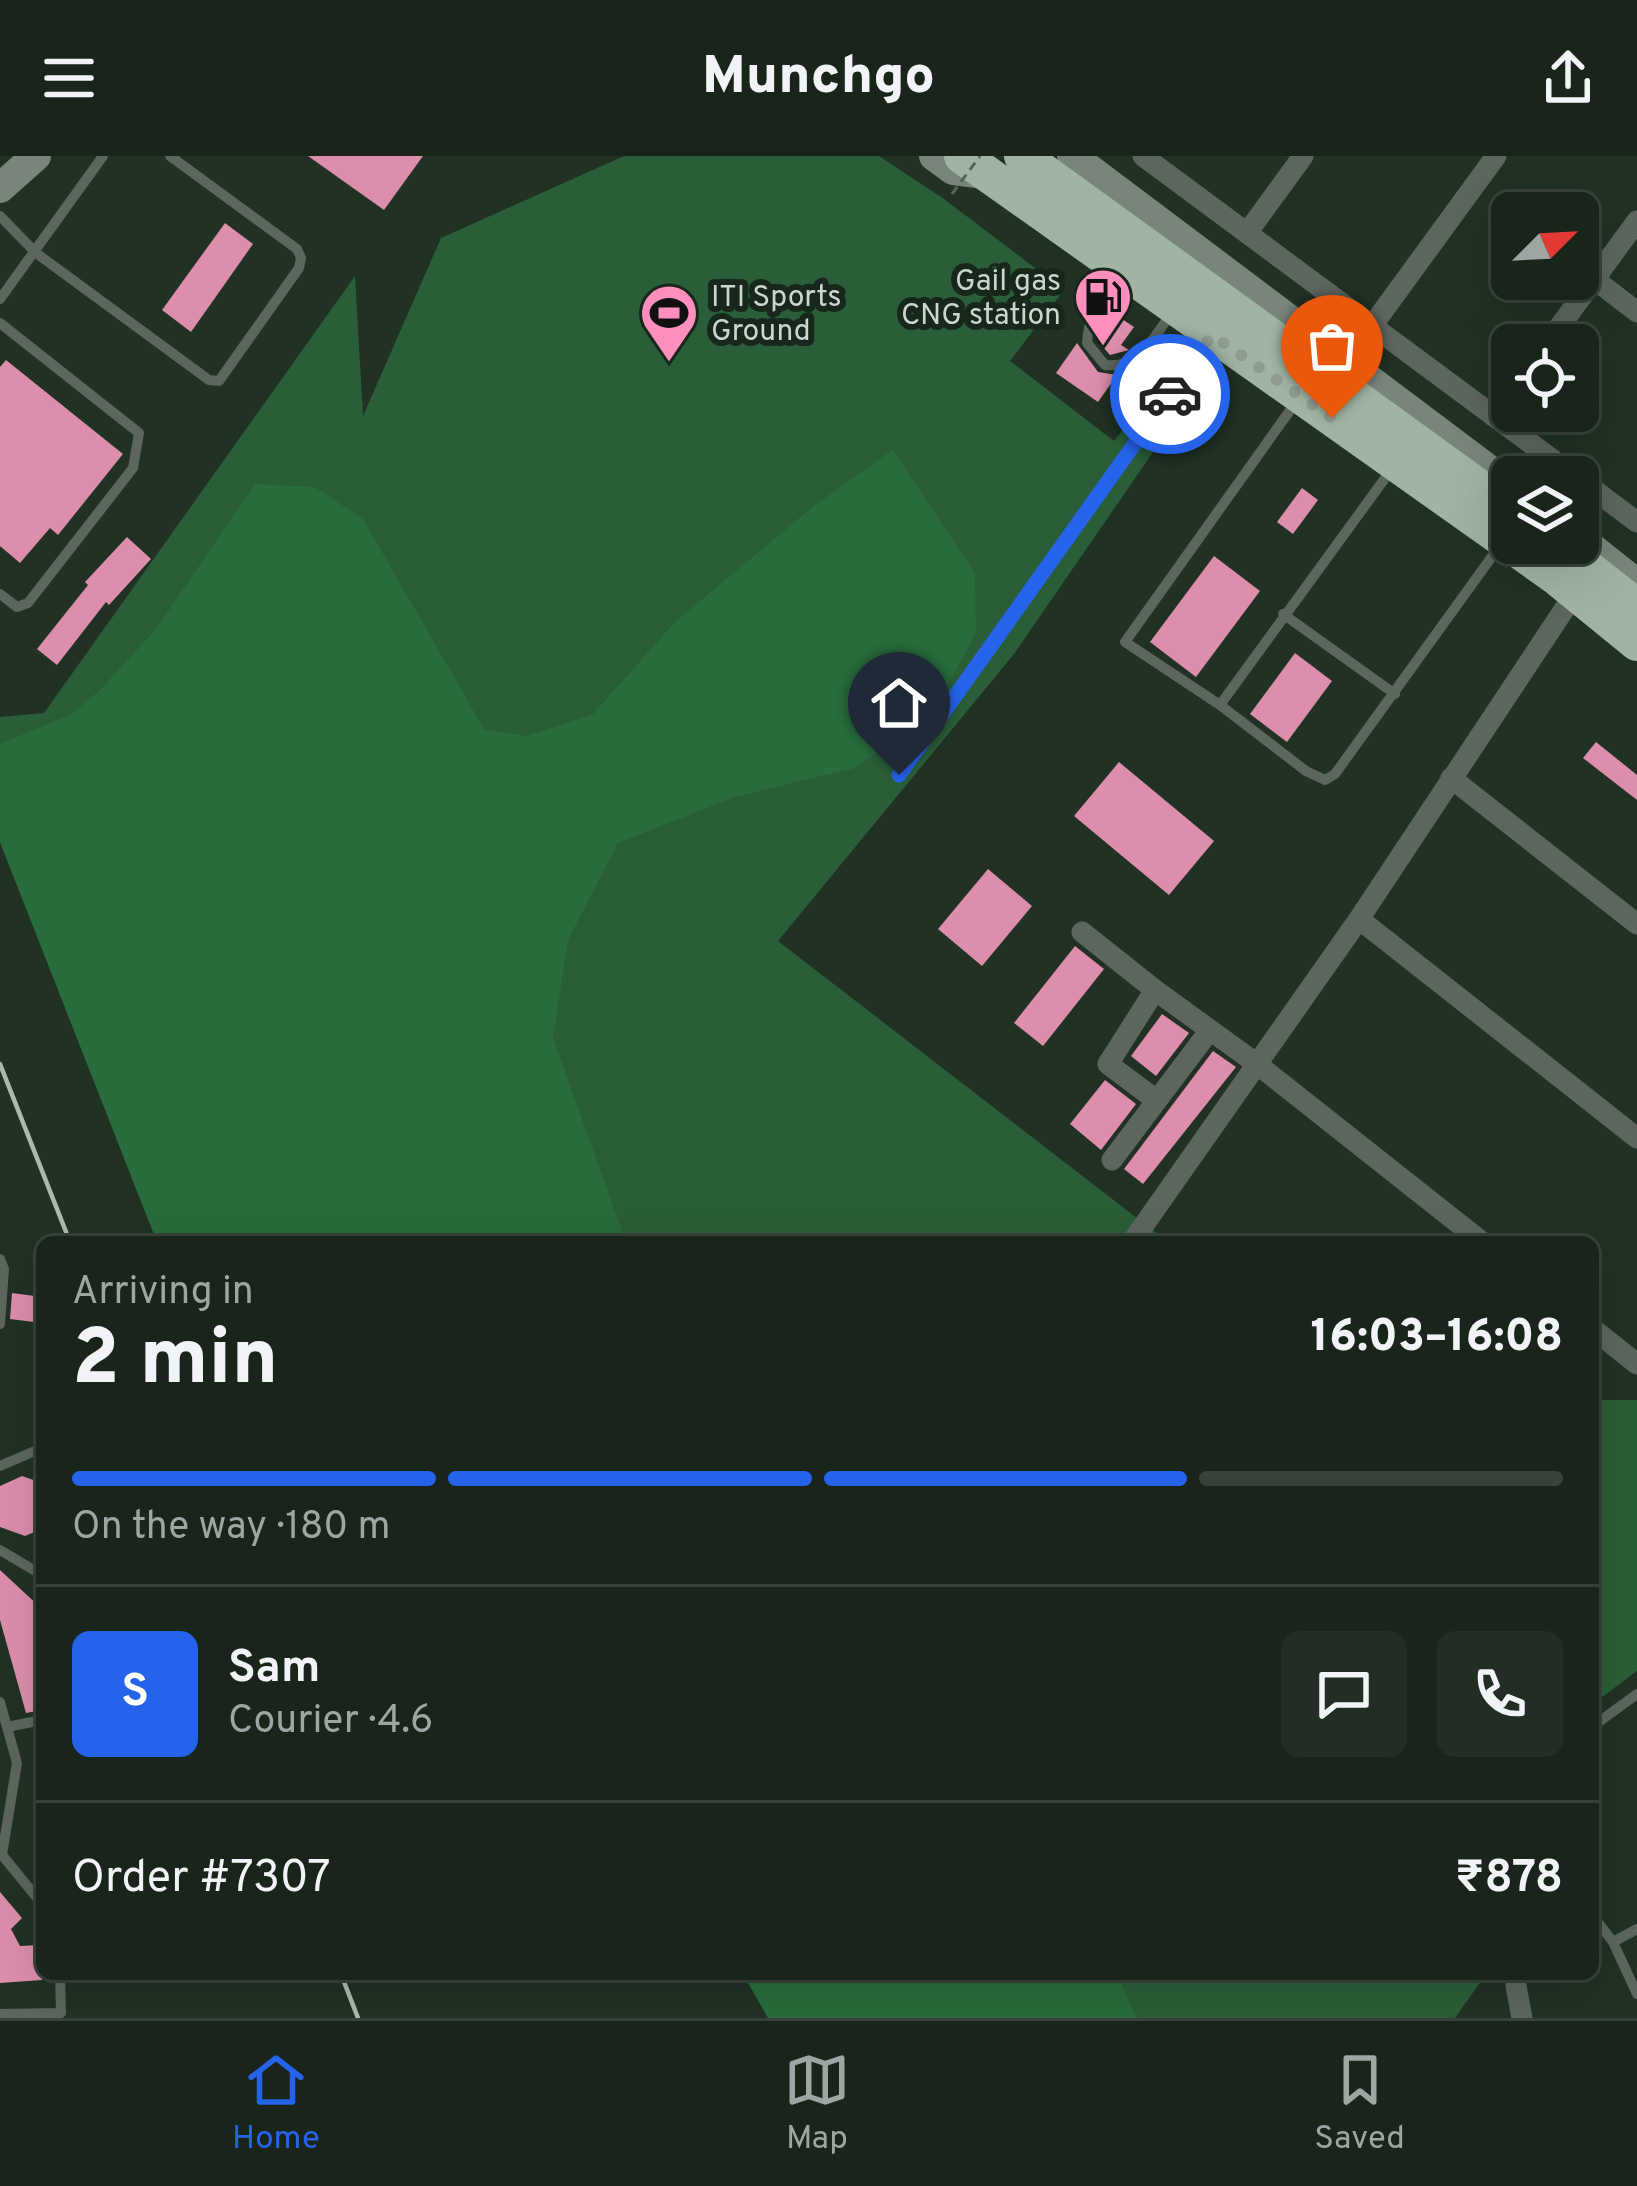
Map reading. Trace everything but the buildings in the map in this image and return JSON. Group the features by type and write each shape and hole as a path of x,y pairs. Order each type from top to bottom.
{"highway":[{"path":"1022,156 1071,164 1491,513"},
{"path":"976,162 1121,272 1396,464 1491,517"},
{"path":"1546,564 1637,643"},
{"path":"1583,564 1637,607"}],"street":[{"path":"0,188 36,156"},
{"path":"934,156 953,170 976,162"},
{"path":"1143,156 1491,415"},
{"path":"1247,233 1303,156"},
{"path":"1372,326 1496,156"},
{"path":"1071,164 1491,472"},
{"path":"1599,272 1637,221"},
{"path":"1599,283 1637,312"},
{"path":"1515,432 1547,456"},
{"path":"1599,491 1633,511"},
{"path":"1599,554 1637,584"},
{"path":"1136,1236 1359,920 1575,592"},
{"path":"1451,778 1637,924"},
{"path":"1359,920 1637,1138"},
{"path":"1082,932 1474,1236"},
{"path":"1155,990 1108,1064 1156,1100"},
{"path":"1112,1160 1210,1030"},
{"path":"1599,1334 1637,1364"},
{"path":"1516,1986 1522,2018"}],"lane":[{"path":"0,299 103,156"},
{"path":"0,217 36,253 209,380 219,381 299,268 301,258 297,249 170,156"},
{"path":"1121,272 1088,326 1088,343 1105,364 1120,367 1136,359 1175,309"},
{"path":"0,323 139,434 133,468 28,603 16,607 0,594"},
{"path":"899,775 1212,335"},
{"path":"1301,395 1125,642 1325,780 1335,774 1395,694 1491,550"},
{"path":"1220,705 1396,464"},
{"path":"1283,614 1395,694"},
{"path":"0,1259 4,1269 0,1324"},
{"path":"0,1466 36,1451"},
{"path":"0,1550 36,1571"},
{"path":"1599,1722 1637,1694"},
{"path":"0,1702 16,1763 1,1855 36,1897"},
{"path":"7,1727 36,1721"},
{"path":"1599,1924 1613,1942 1637,1994"},
{"path":"1613,1942 1637,1929"},
{"path":"0,2014 61,2013 60,1980"}],"path":[{"path":"952,194 976,162"}],"green space":[{"path":"624,156 879,156 1064,290 1010,361 1114,441 1185,350 1211,368 1014,654 778,941 1160,1236 155,1236 0,842 0,717 44,713 355,276 363,416 441,238"},
{"path":"893,450 975,573 976,632 948,685 909,731 855,768 735,797 618,843 568,940 553,1038 624,1236 155,1236 0,842 0,744 70,715 99,691 156,629 255,484 315,487 363,519 484,729 526,736 592,715 675,622 816,504"},
{"path":"1599,1400 1637,1400 1637,1671 1599,1700"},
{"path":"746,1980 1121,1980 1137,2018 768,2018"},
{"path":"1121,1980 1482,1980 1455,2018 1137,2018"}],"railway":[{"path":"0,1064 68,1236"},
{"path":"343,1980 358,2018"}],"way so far":[{"path":"1170,394 1212,335 1332,418"}],"place":[{"name":"Gail gas CNG station","path":"1103,348"},
{"name":"ITI Sports Ground","path":"669,364"}],"route":[{"path":"899,775 1170,394"}]}
